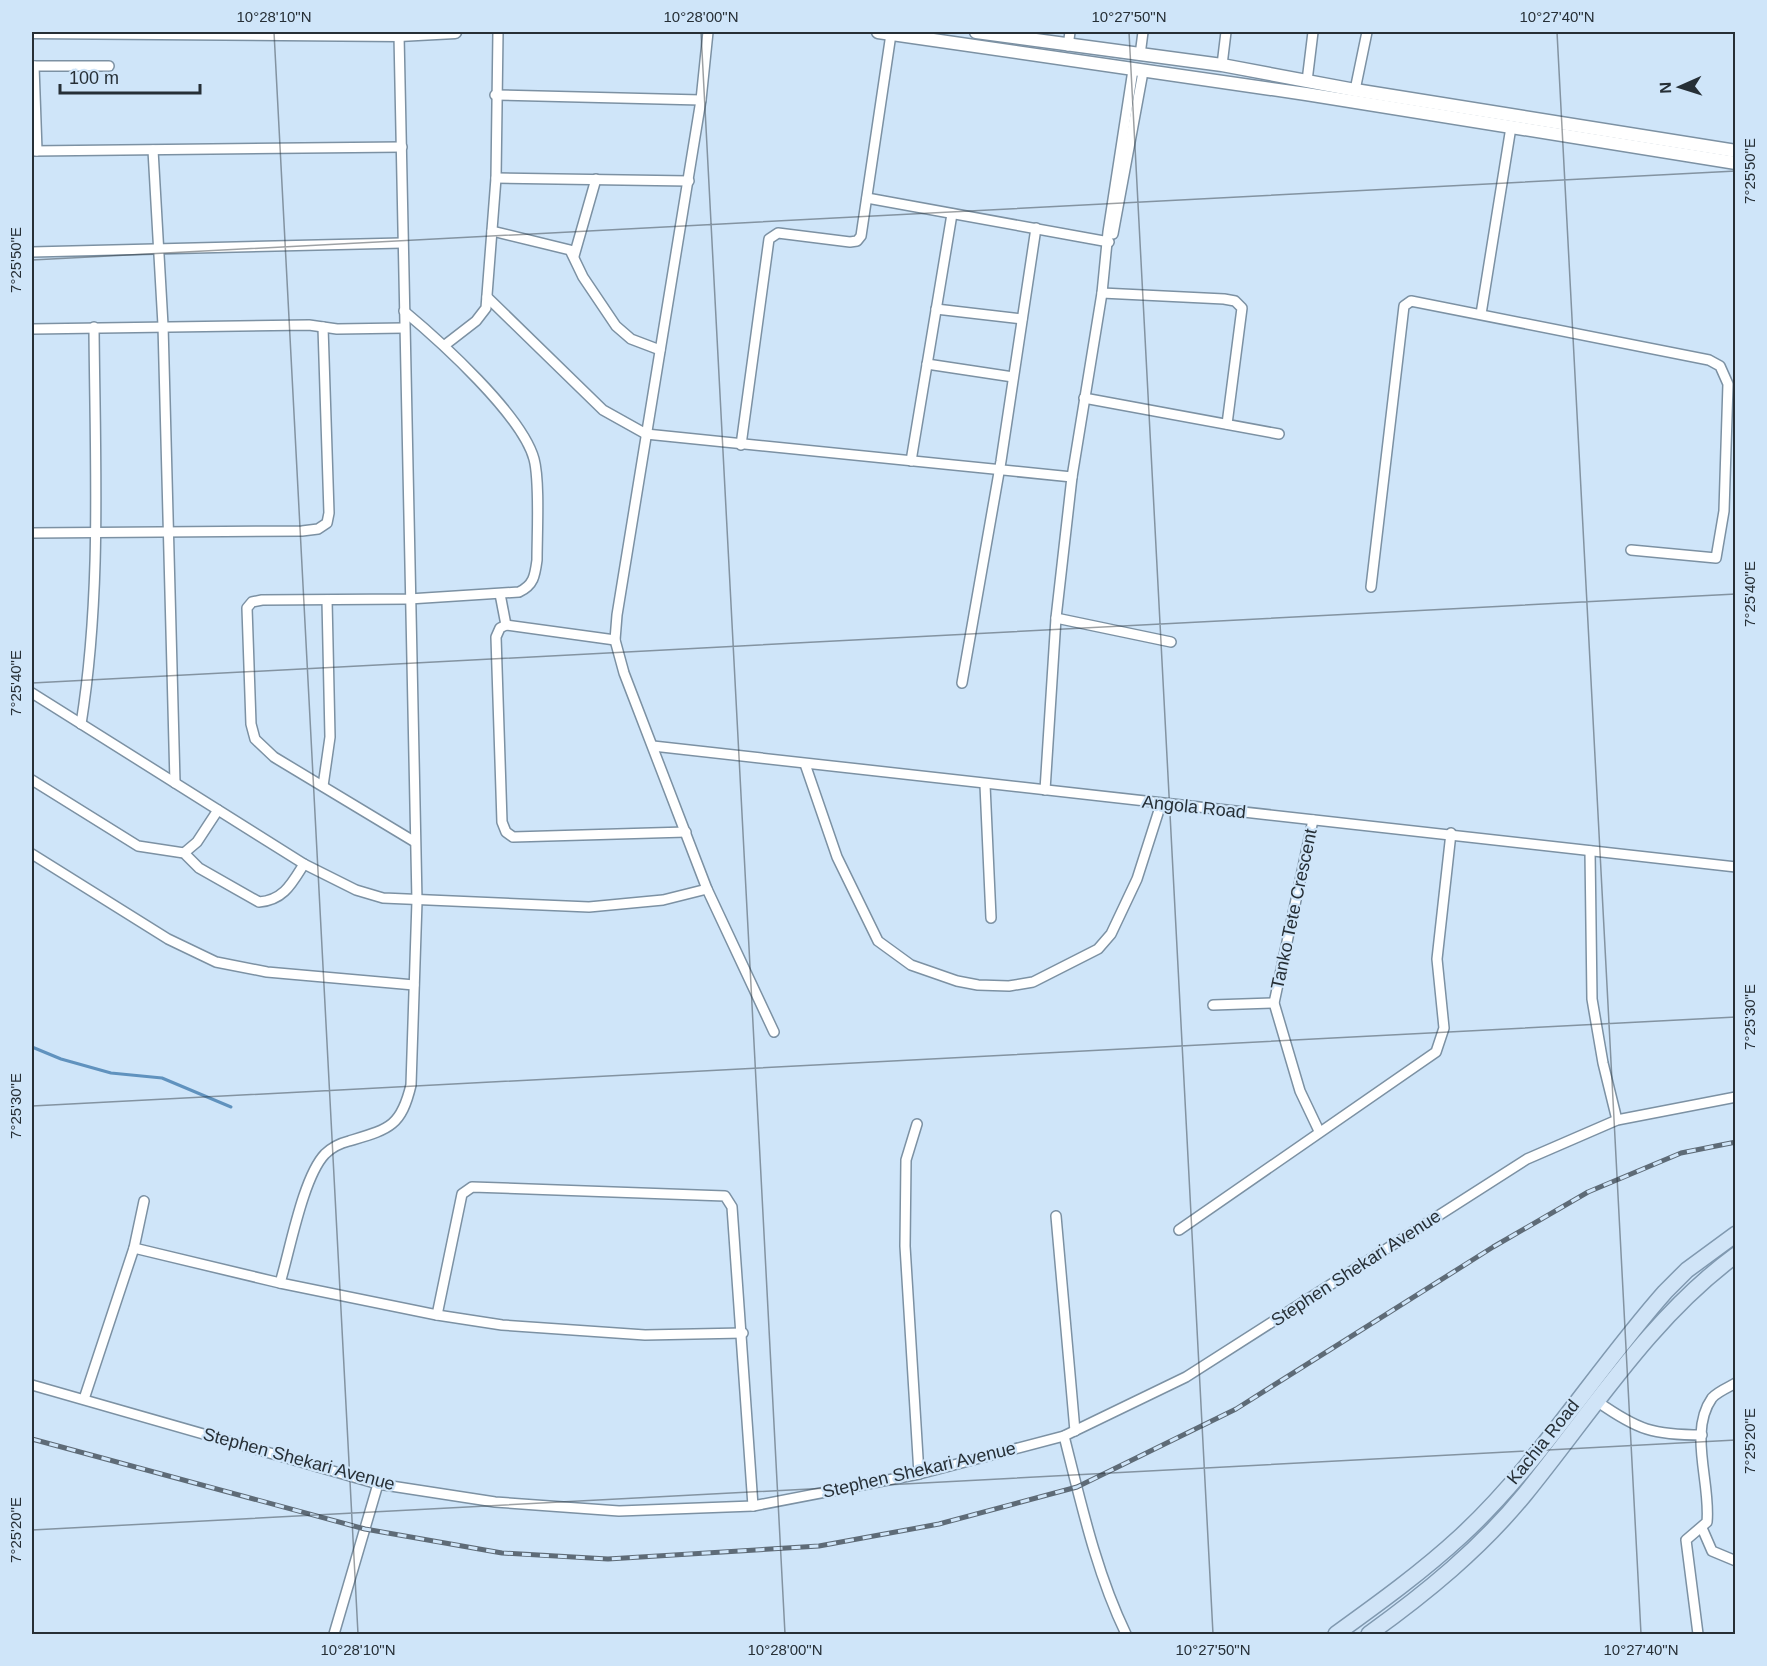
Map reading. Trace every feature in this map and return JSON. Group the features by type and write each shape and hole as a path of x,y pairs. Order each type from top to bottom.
{"main road":[{"name":"Kachia Road","path":"1336,1635 1399,1589 1462,1536 1509,1485 1665,1292 1687,1270 1736,1234"},
{"name":"Kachia Road","path":"1369,1635 1450,1571 1497,1526 1676,1307 1715,1270 1736,1255"}],"street":[{"path":"32,32 399,34 455,32"},
{"path":"445,345 476,321 486,308 496,178 495,95 498,32"},
{"path":"708,32 689,181 616,615 615,640 624,673 707,889 774,1032"},
{"path":"878,32 1266,88 1736,163"},
{"path":"976,32 1222,65 1355,90 1736,151"},
{"path":"1068,46 1070,32"},
{"path":"1140,54 1143,32"},
{"path":"1222,65 1226,32"},
{"path":"1307,81 1313,32"},
{"path":"1355,90 1367,32"},
{"path":"280,1283 311,1175 326,1153 342,1143 393,1125 405,1109 411,1085 417,901 399,34"},
{"path":"741,445 769,239 778,233 857,241 861,236 891,34"},
{"path":"109,66 33,66 34,151 402,147"},
{"path":"1045,790 1056,618 1072,477 1138,71"},
{"path":"1266,88 1267,74"},
{"path":"495,95 701,100"},
{"path":"1481,314 1511,126"},
{"path":"153,150 163,326 175,783"},
{"path":"496,178 689,181"},
{"path":"574,256 596,180"},
{"path":"867,198 1109,242"},
{"path":"911,461 952,214"},
{"path":"962,683 999,470 1036,228"},
{"path":"492,231 564,247 574,256 583,277 616,326 631,339 660,350"},
{"path":"32,252 402,243"},
{"path":"1102,293 1224,299 1235,301 1242,308 1227,424"},
{"path":"487,297 603,410 646,434 1072,477"},
{"path":"1371,586 1404,306 1411,301 1709,360 1724,371 1728,384 1724,511 1716,558 1631,550"},
{"path":"936,309 1022,320"},
{"path":"404,311 445,345 517,425 530,444 535,462 537,560 535,576 529,587 519,592 409,599 262,600 252,602 247,608 251,724 255,739 274,757 415,842"},
{"path":"32,329 309,324 323,327 404,328"},
{"path":"81,724 88,682 96,533 94,327"},
{"path":"32,533 302,531 318,529 327,523 329,513 323,327"},
{"path":"927,364 1013,377"},
{"path":"1084,399 1279,434"},
{"path":"500,594 506,625"},
{"path":"323,786 330,737 327,600"},
{"path":"1056,618 1171,642"},
{"path":"615,640 506,625 500,628 496,637 502,822 506,832 513,837 686,832"},
{"path":"32,693 304,864 356,890 383,898 589,907 663,900 707,889"},
{"name":"Angola Road","path":"653,746 985,785 1452,833 1736,867"},
{"path":"805,764 837,857 878,941 911,965 957,981 978,985 1010,986 1033,982 1098,949 1111,934 1137,879 1161,804"},
{"path":"32,780 138,846 184,853 199,868 259,902 269,901 285,893 304,864"},
{"path":"985,785 991,918"},
{"path":"184,853 196,842 218,810"},
{"name":"Tanko Tete Crescent","path":"1313,820 1274,1003 1300,1091 1318,1131"},
{"path":"1179,1230 1318,1131 1369,1100 1436,1052 1444,1028 1437,959 1452,833"},
{"path":"1590,851 1592,999 1603,1063 1617,1120"},
{"path":"32,854 168,939 216,962 267,972 414,985"},
{"path":"1213,1005 1274,1003"},
{"name":"Stephen Shekari Avenue","path":"32,1385 378,1484 495,1502 619,1511 753,1506 918,1474 1064,1436 1186,1377 1527,1159 1617,1120 1736,1097"},
{"path":"917,1124 906,1160 905,1246 918,1474"},
{"path":"437,1315 462,1194 472,1186 726,1196 732,1207 743,1333 753,1506"},
{"path":"84,1399 134,1248 144,1201"},
{"path":"1056,1216 1075,1431"},
{"path":"134,1248 280,1283 437,1315 502,1325 645,1335 743,1333"},
{"path":"1698,1635 1686,1540 1707,1522 1702,1434 1704,1414 1713,1396 1736,1383"},
{"path":"1598,1402 1642,1429 1674,1435 1702,1434"},
{"path":"1064,1436 1092,1545 1114,1609 1126,1635"},
{"path":"334,1635 378,1484"},
{"path":"1702,1528 1712,1551 1736,1561"}],"waterway":[{"path":"32,1047 61,1059 111,1073 162,1078 231,1107"}],"railway":[{"path":"32,1439 365,1529 502,1553 608,1559 819,1546 939,1524 1077,1487 1236,1409 1493,1247 1588,1192 1681,1153 1736,1142"}]}
